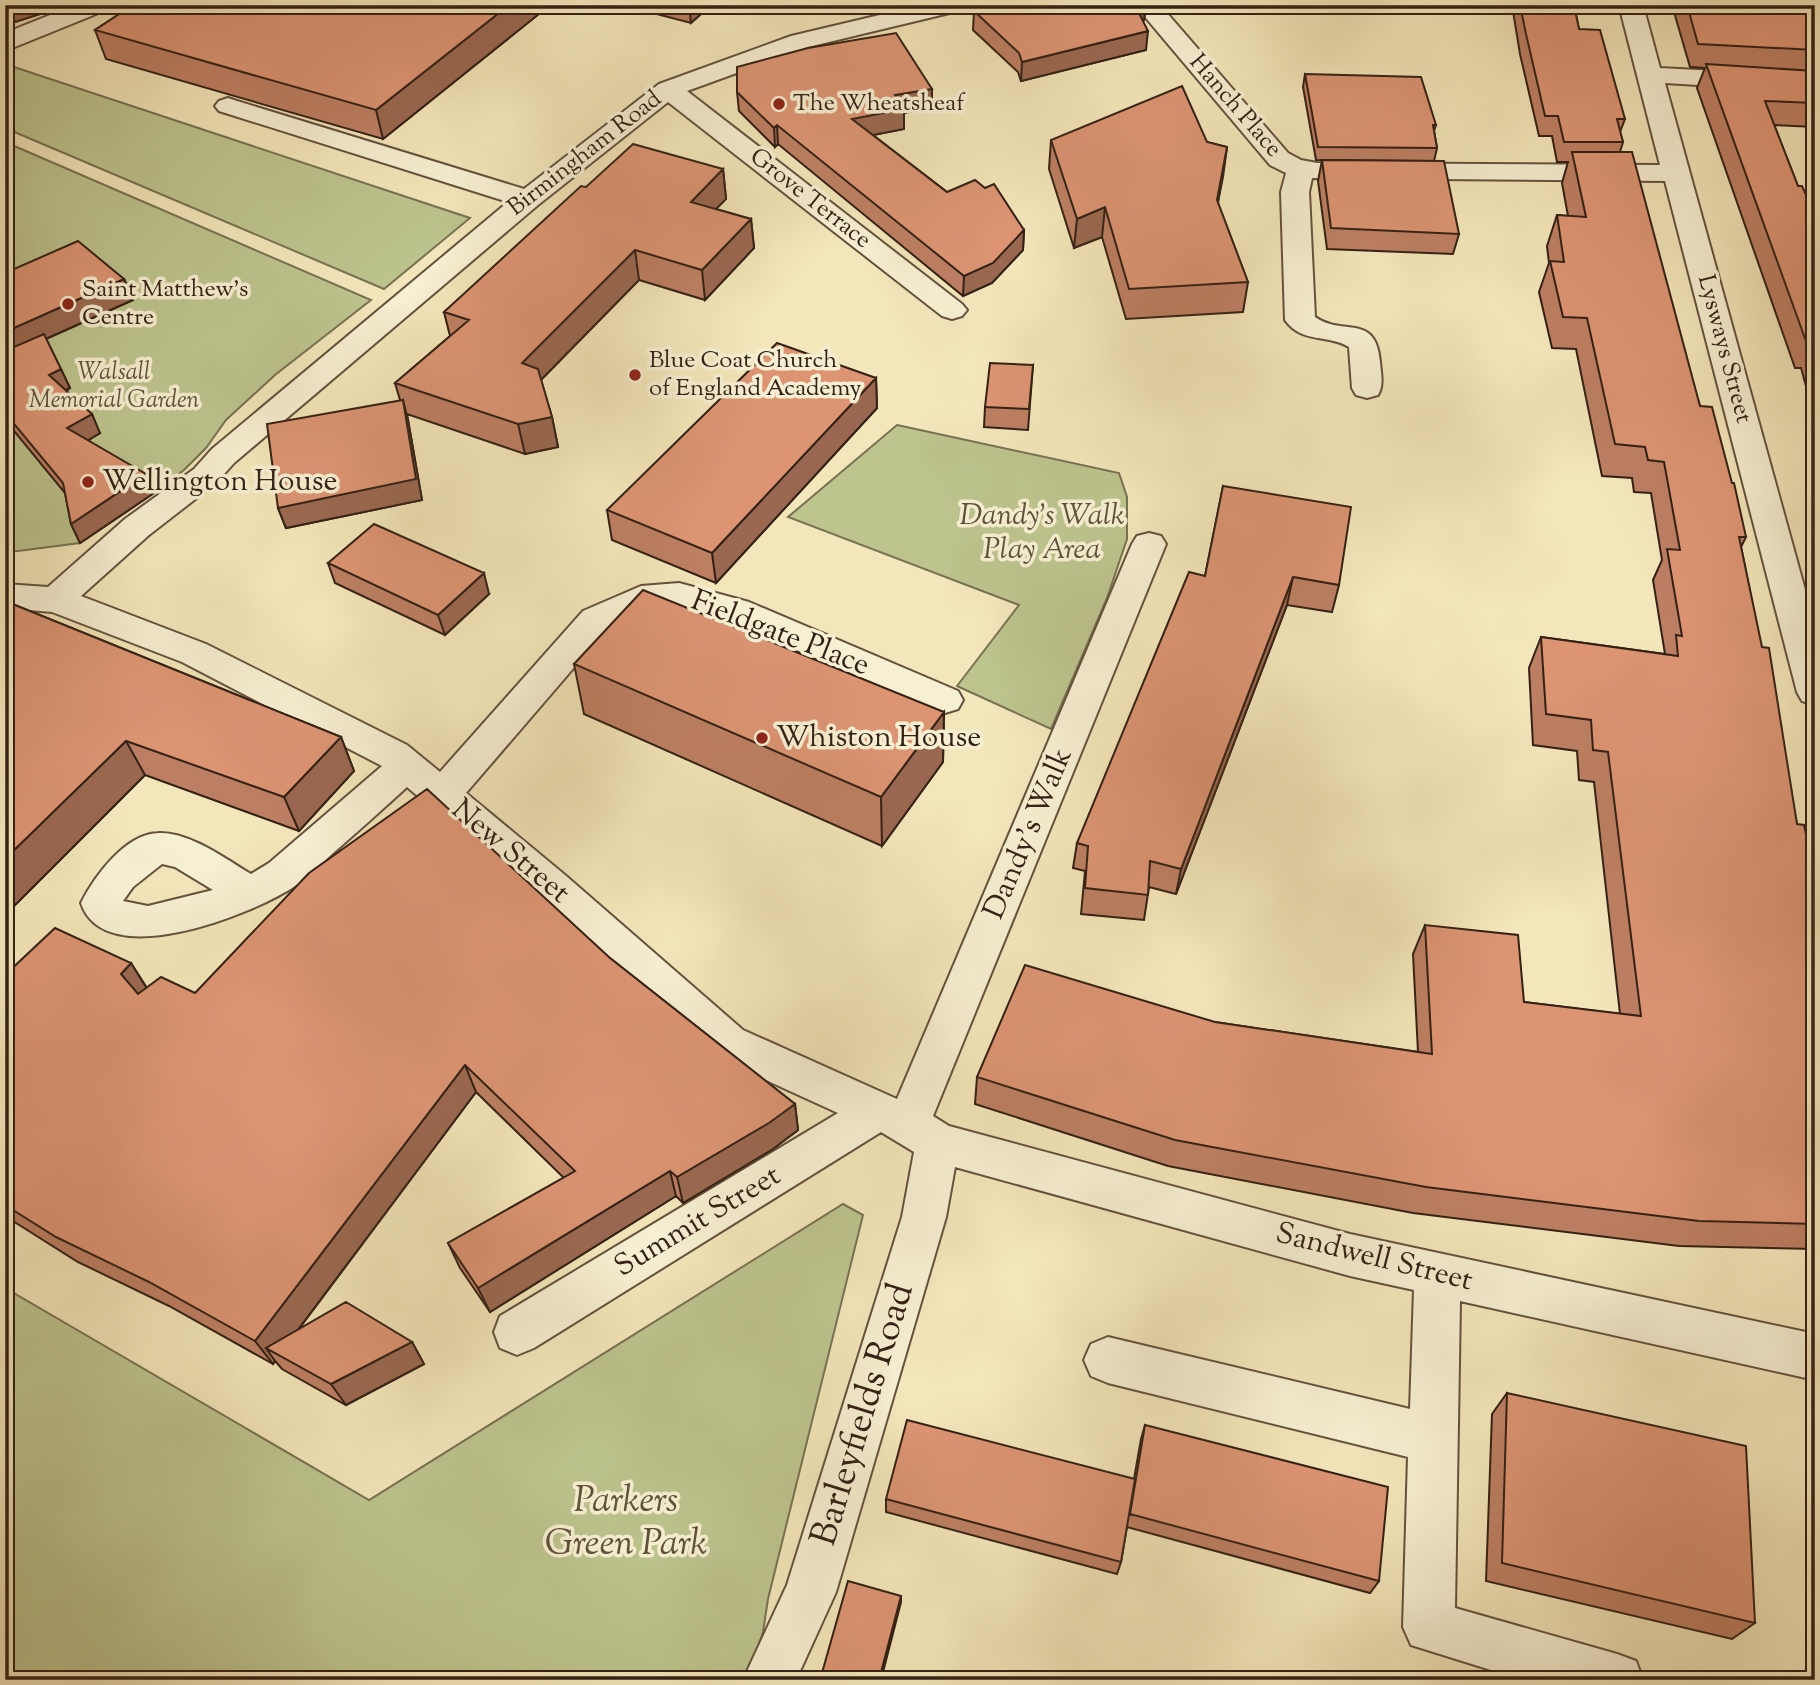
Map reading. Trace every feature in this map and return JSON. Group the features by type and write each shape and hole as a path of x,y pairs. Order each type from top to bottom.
{"street":[{"path":"5,44 19,35 99,5"},
{"name":"Birmingham Road","path":"57,600 136,527 205,476 223,456 254,412 402,304 528,199 668,89 800,41 954,5"},
{"name":"Hanch Place","path":"1147,5 1279,159 1300,169 1317,172 1677,173"},
{"name":"Lysways Street","path":"1631,5 1815,692"},
{"path":"1649,75 1815,84"},
{"name":"Grove Terrace","path":"668,89 952,310"},
{"path":"228,106 528,199"},
{"path":"1300,169 1295,192 1300,320 1315,331 1345,334 1364,344 1367,388"},
{"name":"Dandy's Walk","path":"908,1126 1149,544"},
{"name":"Fieldgate Place","path":"442,795 595,620 641,598 679,595 737,611 945,700"},
{"name":"New Street","path":"5,596 57,600 194,653 394,755 551,886 728,1044 908,1126"},
{"path":"251,893 283,874 407,765"},
{"name":"Sandwell Street","path":"908,1126 1350,1255 1815,1357"},
{"name":"Summit Street","path":"517,1332 908,1126"},
{"name":"Barleyfields Road","path":"769,1680 810,1592 924,1217 908,1126"},
{"path":"1437,1274 1429,1627 1617,1680"},
{"path":"1108,1360 1433,1439"}],"green space":[{"path":"5,64 470,218 384,289 5,128"},
{"name":"Walsall Memorial Garden","path":"5,142 371,300 275,375 226,420 206,448 184,470 154,493 80,543 10,552 5,551"},
{"name":"Dandy’s Walk Play Area","path":"897,425 1119,473 1127,497 1127,539 1107,598 1051,729 957,686 1019,605 788,517"},
{"name":"Parkers Green Park","path":"843,1204 863,1215 768,1599 763,1632 748,1680 5,1680 5,1288 369,1500"}],"building":[{"path":"133,5 509,5 376,110 95,30"},
{"path":"998,5 1135,5 1148,31 1022,62 1019,53 974,11"},
{"path":"1520,5 1574,5 1579,29 1600,30 1625,119 1617,119 1623,142 1564,142 1558,116 1545,116"},
{"path":"1687,5 1815,5 1815,50 1698,44"},
{"path":"896,33 932,89 895,95 904,109 852,119 947,192 975,180 985,188 994,184 1024,230 993,263 964,276 777,125 774,128 737,92 737,67 808,48"},
{"path":"1706,64 1815,71 1815,103 1765,101 1798,186 1802,186 1815,215 1815,353 1812,344 1807,344"},
{"path":"1305,74 1421,77 1436,125 1433,125 1437,148 1318,147"},
{"path":"1182,86 1207,142 1227,147 1217,200 1248,282 1129,289 1105,207 1077,219 1051,140"},
{"path":"633,144 723,169 691,202 751,219 702,270 635,250 522,363 538,369 552,417 518,424 395,383 469,320 444,312 581,186 586,187"},
{"path":"1572,152 1632,152 1700,406 1712,407 1734,483 1746,537 1739,537 1762,647 1769,648 1797,824 1804,825 1815,876 1815,1224 1699,1221 1426,1187 1175,1140 977,1077 1025,965 1215,1022 1432,1054 1425,925 1518,935 1524,1002 1641,1016 1608,752 1593,750 1591,720 1546,714 1541,637 1678,656 1676,635 1682,636 1667,549 1680,550 1664,462 1648,460 1645,447 1615,444 1587,318 1563,317 1550,261 1564,262 1557,215 1586,217"},
{"path":"1322,160 1444,161 1459,234 1331,228"},
{"path":"78,241 124,279 5,332 5,273"},
{"path":"44,334 61,369 49,375 92,414 67,428 146,474 71,524 63,483 5,413 5,346 12,348"},
{"path":"777,343 876,378 712,553 607,510"},
{"path":"990,363 1033,365 1029,409 985,407"},
{"path":"403,400 416,479 278,508 267,424"},
{"path":"1223,486 1351,507 1339,585 1293,577 1181,869 1150,861 1148,895 1085,888 1088,846 1077,843 1189,572 1205,576"},
{"path":"374,524 484,573 438,615 328,563"},
{"path":"643,590 944,712 881,797 574,664"},
{"path":"5,601 341,737 284,797 126,741 5,859"},
{"path":"427,789 610,958 795,1104 769,1123 677,1177 670,1171 478,1288 448,1243 575,1171 465,1065 255,1341 149,1282 56,1237 5,1205 5,975 55,928 131,963 121,974 138,994 161,977 195,993 309,873"},
{"path":"346,1302 412,1342 331,1384 266,1348"},
{"path":"1507,1393 1746,1446 1755,1623 1502,1563"},
{"path":"907,1420 1135,1479 1121,1562 886,1499"},
{"path":"1145,1425 1388,1487 1379,1581 1130,1514"},
{"path":"848,1581 901,1596 879,1680 820,1680"}],"place":[{"name":"The Wheatsheaf","path":"779,104"},
{"name":"Saint Matthew's Centre","path":"68,304"},
{"name":"Blue Coat Church of England Academy","path":"635,375"},
{"name":"Wellington House","path":"88,482"},
{"name":"Whiston House","path":"762,738"}]}
